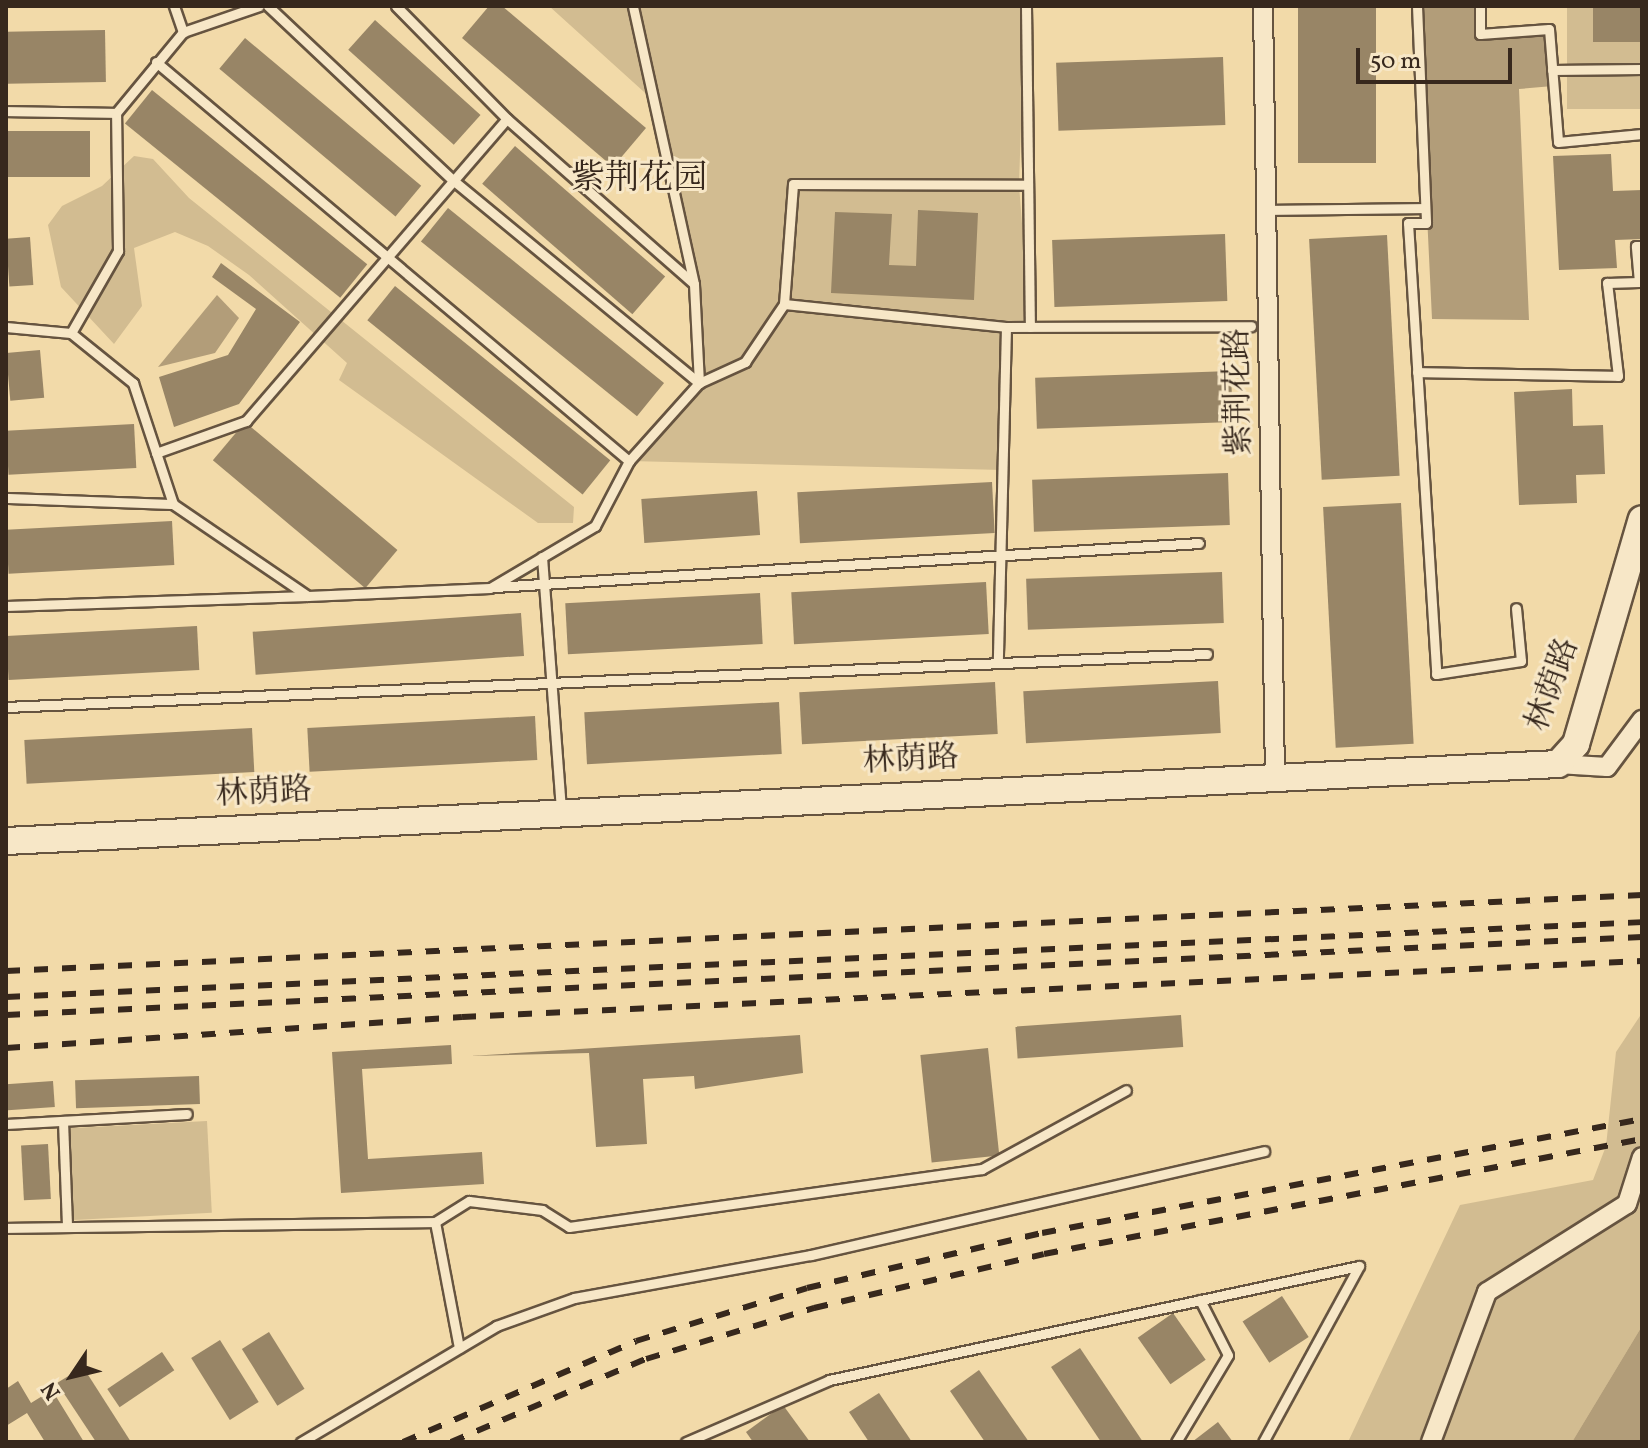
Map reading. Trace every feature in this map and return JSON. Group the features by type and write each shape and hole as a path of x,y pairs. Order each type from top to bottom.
{"street":[{"name":"紫荆花路","path":"1263,6 1275,776"},
{"name":"林荫路","path":"6,841 1558,764 1576,744 1642,519"},
{"path":"1558,764 1607,767 1642,720"},
{"path":"1431,1442 1487,1292 1627,1204 1642,1157"}],"lane":[{"path":"174,6 183,32"},
{"path":"71,333 118,251 116,113 183,32 259,6"},
{"path":"268,6 454,181 699,383"},
{"path":"396,6 507,119 694,284"},
{"path":"633,6 694,284 699,383"},
{"path":"1026,6 1030,327"},
{"path":"1417,6 1426,223 1408,223 1436,674 1521,661 1516,608"},
{"path":"1480,6 1480,34 1549,29 1558,142 1642,134"},
{"path":"156,62 629,461"},
{"path":"1552,70 1642,69"},
{"path":"6,111 116,113"},
{"path":"156,453 246,421 507,119"},
{"path":"490,588 595,526 629,461 699,383 745,362 784,304 793,184 1026,185"},
{"path":"1267,210 1425,208"},
{"path":"1417,372 1618,376 1607,283 1639,282 1636,246 1642,246"},
{"path":"784,304 1006,327 1251,326"},
{"path":"6,327 71,333 133,383 173,504"},
{"path":"998,663 1006,327"},
{"path":"6,498 173,504 308,596"},
{"path":"6,606 490,588 1199,543"},
{"path":"542,557 561,813"},
{"path":"6,707 1207,654"},
{"path":"6,1228 435,1222 469,1201 542,1210 569,1227 982,1169 1126,1090"},
{"path":"6,1124 187,1114"},
{"path":"63,1121 67,1226"},
{"path":"301,1442 496,1326 574,1298 811,1255 1264,1151"},
{"path":"435,1222 459,1348"},
{"path":"686,1442 829,1380 1359,1266 1263,1442"},
{"path":"1176,1442 1228,1355 1200,1300"}],"shaded area":[{"path":"549,6 1025,6 1019,185 1030,327 1007,327 1003,470 629,461 699,383 694,284 654,101"},
{"path":"1417,6 1480,6 1480,33 1549,29 1553,86 1519,89 1529,320 1432,319"},
{"path":"1567,6 1642,6 1642,109 1567,109"},
{"path":"134,156 153,159 189,198 574,507 573,523 538,523 339,380 347,363 249,275 208,246 175,232 134,248 142,306 114,344 61,287 48,225 62,206 102,186"},
{"path":"217,295 239,318 215,353 158,367"},
{"path":"1642,1013 1642,1326 1572,1442 1348,1442 1460,1205 1593,1180 1606,1146 1616,1052"},
{"path":"207,1121 212,1213 74,1220 69,1128"},
{"path":"1642,1326 1642,1442 1572,1442"}],"building":[{"path":"489,6 502,6 646,128 613,167 462,38"},
{"path":"1298,6 1376,6 1376,163 1298,163"},
{"path":"1593,6 1642,6 1642,42 1593,42"},
{"path":"375,20 481,115 454,145 348,50"},
{"path":"105,30 106,82 7,84 6,32"},
{"path":"245,38 421,186 395,216 219,69"},
{"path":"1223,57 1225,125 1058,131 1056,63"},
{"path":"152,90 367,264 340,298 125,123"},
{"path":"6,131 90,131 90,177 6,177"},
{"path":"515,146 665,277 632,314 482,184"},
{"path":"1611,154 1613,191 1642,190 1642,239 1615,240 1617,268 1559,270 1553,156"},
{"path":"448,208 664,383 637,416 421,241"},
{"path":"918,210 978,213 974,300 831,293 835,212 892,214 889,265 916,266"},
{"path":"1225,234 1227,301 1054,307 1052,240"},
{"path":"1387,235 1400,476 1322,480 1309,239"},
{"path":"30,237 33,285 9,287 6,239"},
{"path":"221,263 300,322 239,404 174,427 159,377 228,355 256,309 212,277"},
{"path":"395,286 610,460 583,495 367,320"},
{"path":"40,350 44,398 10,401 6,353"},
{"path":"1231,371 1233,422 1037,429 1035,378"},
{"path":"1572,389 1573,426 1603,425 1605,474 1576,475 1577,503 1519,505 1514,392"},
{"path":"245,422 397,550 365,588 213,460"},
{"path":"134,424 136,468 8,475 6,431"},
{"path":"1228,473 1230,525 1034,532 1032,480"},
{"path":"992,482 995,533 800,543 797,492"},
{"path":"757,491 760,535 644,543 641,499"},
{"path":"1401,503 1414,744 1336,748 1323,507"},
{"path":"172,521 174,565 9,574 6,530"},
{"path":"1222,572 1224,623 1028,630 1026,579"},
{"path":"986,582 989,634 794,644 791,592"},
{"path":"760,593 763,644 568,654 565,603"},
{"path":"521,613 524,656 256,675 253,632"},
{"path":"197,626 199,670 9,680 6,636"},
{"path":"1218,681 1221,733 1026,743 1023,691"},
{"path":"995,682 998,734 802,744 799,692"},
{"path":"779,702 782,754 587,764 584,712"},
{"path":"535,716 537,760 310,772 307,728"},
{"path":"252,728 254,772 27,784 24,740"},
{"path":"1181,1015 1183,1047 1018,1059 1015,1027"},
{"path":"800,1035 803,1073 695,1089 694,1076 643,1079 647,1144 596,1147 589,1053 470,1056"},
{"path":"451,1045 452,1064 362,1069 368,1159 482,1152 484,1184 341,1193 332,1052"},
{"path":"988,1048 999,1155 932,1163 920,1055"},
{"path":"199,1076 200,1104 76,1108 75,1080"},
{"path":"53,1081 55,1107 8,1110 6,1084"},
{"path":"48,1144 51,1199 24,1200 21,1145"},
{"path":"1282,1296 1309,1337 1269,1363 1243,1322"},
{"path":"1173,1313 1206,1360 1170,1384 1138,1338"},
{"path":"269,1332 305,1389 277,1406 242,1349"},
{"path":"220,1340 259,1402 230,1420 191,1358"},
{"path":"1080,1348 1143,1442 1101,1442 1051,1367"},
{"path":"162,1352 174,1370 120,1407 107,1389"},
{"path":"83,1367 131,1442 96,1442 57,1383"},
{"path":"979,1370 1029,1442 985,1442 950,1391"},
{"path":"18,1381 31,1403 52,1390 84,1442 45,1442 27,1413 6,1426 6,1389"},
{"path":"879,1393 912,1442 869,1442 849,1412"},
{"path":"783,1405 810,1442 753,1442 746,1432"},
{"path":"1218,1422 1233,1442 1192,1442"}],"railway":[{"path":"6,971 1642,895"},
{"path":"6,997 1642,922"},
{"path":"6,1015 1642,937"},
{"path":"6,1048 462,1017 1642,961"},
{"path":"403,1442 636,1341 807,1288 1042,1233 1642,1119"},
{"path":"451,1442 646,1359 814,1308 1044,1254 1642,1139"}],"district":[{"name":"紫荆花园","path":"639,180"}]}
